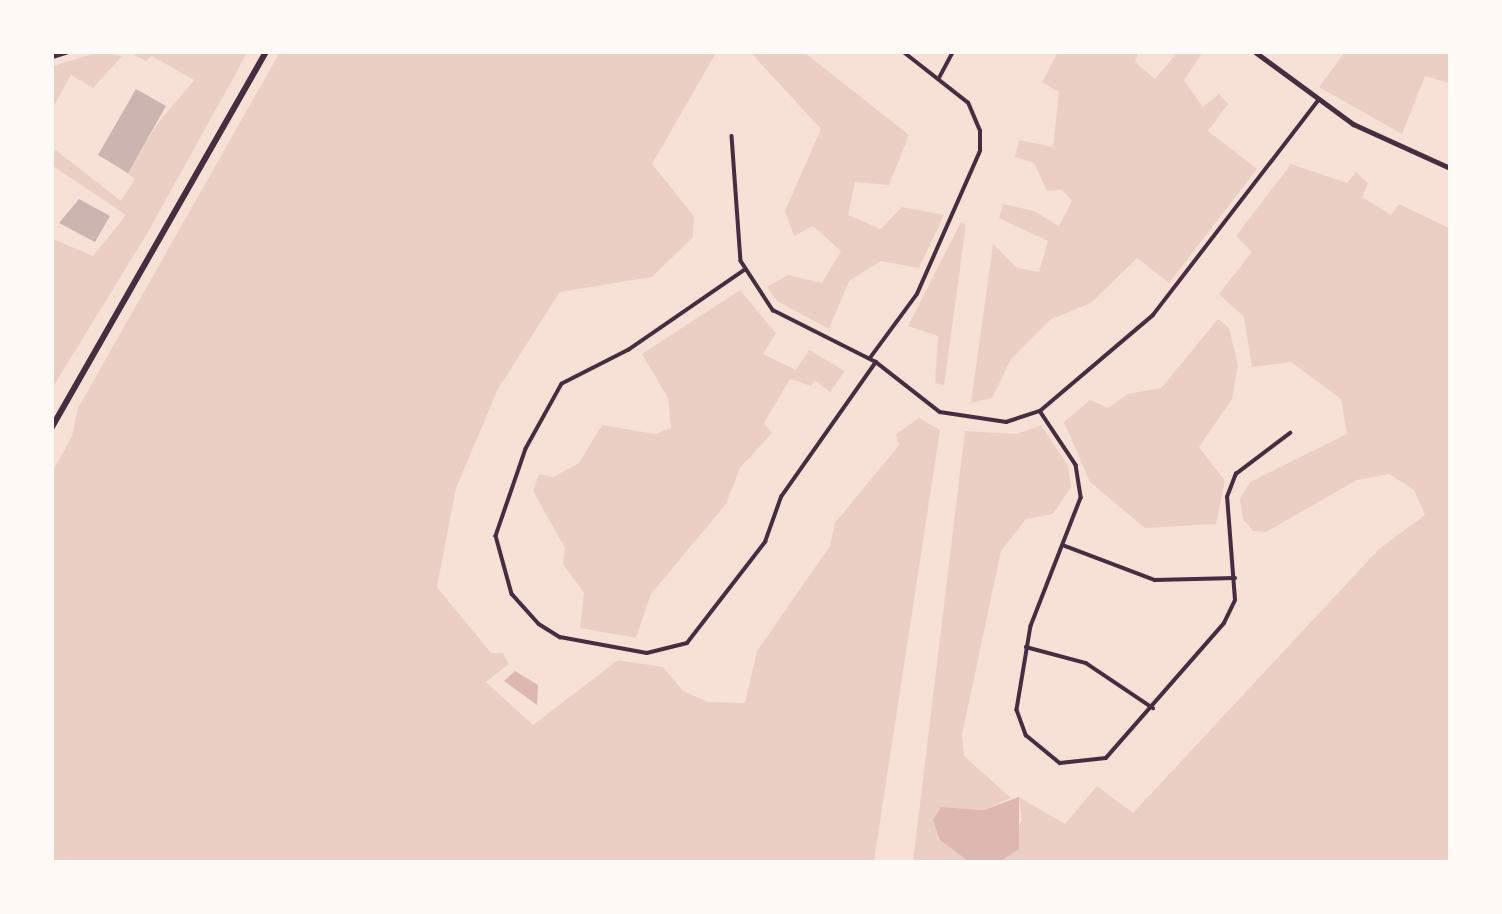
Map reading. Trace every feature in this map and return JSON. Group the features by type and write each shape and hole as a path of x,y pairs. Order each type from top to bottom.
{"highway":[{"path":"52,427 267,52"}],"main road":[{"path":"52,56 65,52"},
{"path":"1255,52 1318,101 1377,137 1450,168"}],"street":[{"path":"870,358 911,306 980,151 974,111 939,78 903,52"},
{"path":"939,78 953,52"},
{"path":"732,136 746,270 773,310 870,358 947,415 999,422 1040,411 1159,308 1318,101"},
{"path":"746,270 629,350 562,384 526,449 496,536 512,594 538,624 560,637 654,653 694,638 765,541 781,497 876,362"},
{"path":"1040,411 1079,475 1081,498 1026,647 1017,710 1026,735 1060,763 1106,758 1153,708 1224,623 1235,600 1227,498 1236,474 1290,433"},
{"path":"1065,546 1155,580 1235,578"},
{"path":"1026,647 1086,663 1153,708"}],"shaded area":[{"path":"99,52 122,56 93,88 71,75 53,107 53,66"},
{"path":"280,52 716,53 652,164 694,216 693,237 652,277 560,292 498,389 456,488 437,587 491,653 503,653 509,664 486,682 533,725 618,660 663,667 683,691 708,702 745,703 757,651 830,546 835,523 899,445 896,434 919,418 940,430 874,861 53,861 53,471 72,436 78,408"},
{"path":"1058,52 1138,53 1135,62 1155,79 1177,53 1202,53 1184,81 1203,107 1219,94 1228,104 1208,131 1257,169 1169,283 1137,258 1091,303 1051,319 1011,359 992,398 971,403 993,244 1017,268 1039,272 1048,241 999,218 1003,204 1034,211 1059,226 1072,201 1062,190 1047,191 1034,163 1015,157 1019,140 1053,147 1059,92 1042,82"},
{"path":"1345,52 1449,53 1449,83 1425,76 1402,134 1319,87"},
{"path":"130,53 247,53 148,232 53,387 53,239 93,256 126,215 53,166 53,148 121,201 135,179 115,165 128,172 155,127 194,80 152,56 146,61"},
{"path":"751,53 805,53 909,135 889,185 855,182 848,215 881,229 902,207 944,215 919,268 881,261 849,281 829,329 777,301 767,287 788,275 822,283 841,251 813,226 794,236 785,211 821,129"},
{"path":"1291,164 1347,183 1356,172 1368,183 1362,197 1391,215 1399,204 1449,228 1449,861 980,862 1002,859 1022,820 1019,797 1065,824 1097,786 1133,813 1379,549 1425,515 1414,490 1389,474 1357,480 1266,532 1253,531 1243,519 1240,499 1250,482 1347,434 1341,399 1291,362 1252,367 1244,317 1219,294 1252,252 1236,236"},
{"path":"961,222 966,225 944,385 935,383 938,336 908,326"},
{"path":"740,290 776,333 763,354 796,370 809,350 845,371 830,392 815,381 811,386 790,379 764,423 772,433 740,468 726,504 651,594 636,638 580,628 584,593 563,564 565,548 533,491 539,474 553,477 579,463 602,425 655,434 671,428 668,398 642,354"},
{"path":"1218,319 1229,328 1238,365 1232,399 1199,447 1225,481 1216,524 1145,528 1090,482 1064,422 1090,400 1108,408 1128,394 1161,388"},
{"path":"1041,425 1068,466 1071,487 1053,514 1026,519 1001,551 962,735 964,756 1011,798 984,810 941,807 940,840 968,861 913,862 965,431 1017,434"},
{"path":"515,671 538,685 537,705 504,681"},
{"path":"1019,797 1019,849 1002,860 968,861 940,840 933,820 941,807 984,810"}],"building":[{"path":"136,89 166,106 128,173 98,155"},
{"path":"79,199 110,216 95,242 59,223"}]}
